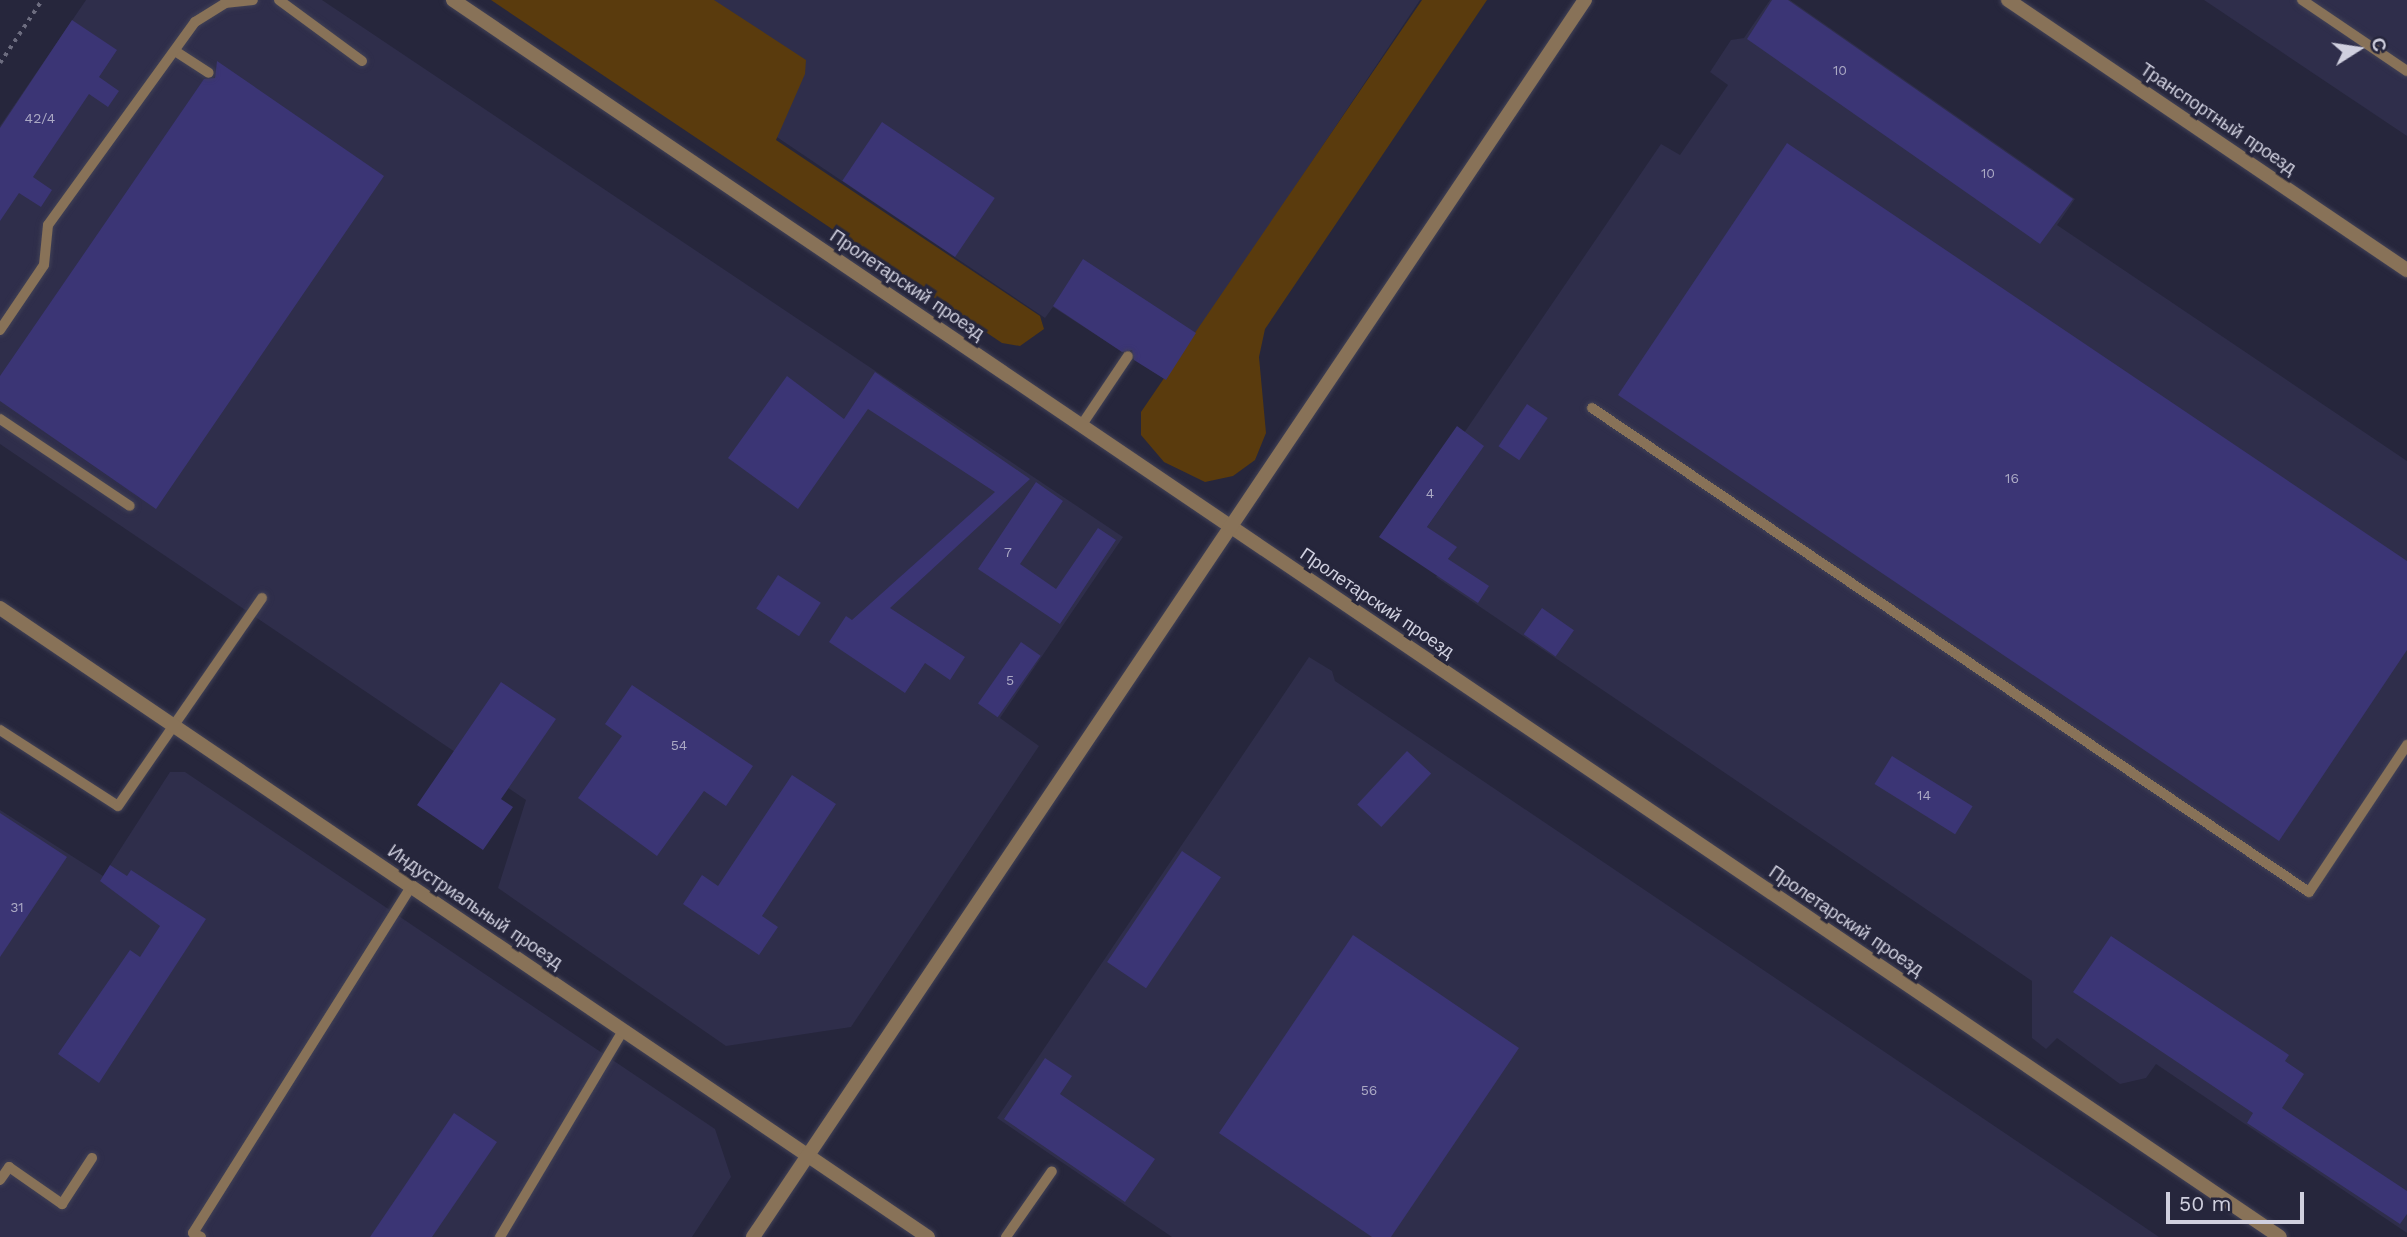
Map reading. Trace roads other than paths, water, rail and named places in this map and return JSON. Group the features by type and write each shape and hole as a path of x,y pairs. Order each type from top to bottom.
{"street":[{"name":"Пролетарский проезд","path":"453,0 2280,1237"},
{"path":"753,1237 1233,529 1585,0"},
{"name":"Транспортный проезд","path":"2008,0 2028,6 2407,270"},
{"name":"Индустриальный проезд","path":"0,608 928,1237"}],"lane":[{"path":"0,330 44,265 48,225 195,22 225,3 253,0"},
{"path":"279,0 362,61"},
{"path":"2302,0 2407,71"},
{"path":"175,51 209,73"},
{"path":"1081,426 1128,356"},
{"path":"1592,408 2309,892 2407,745"},
{"path":"0,419 130,506"},
{"path":"0,730 118,806 171,724 262,598"},
{"path":"201,1237 193,1233 411,887"},
{"path":"500,1237 623,1031"},
{"path":"0,1180 9,1167 62,1204 92,1158"},
{"path":"1006,1237 1052,1171"}]}
